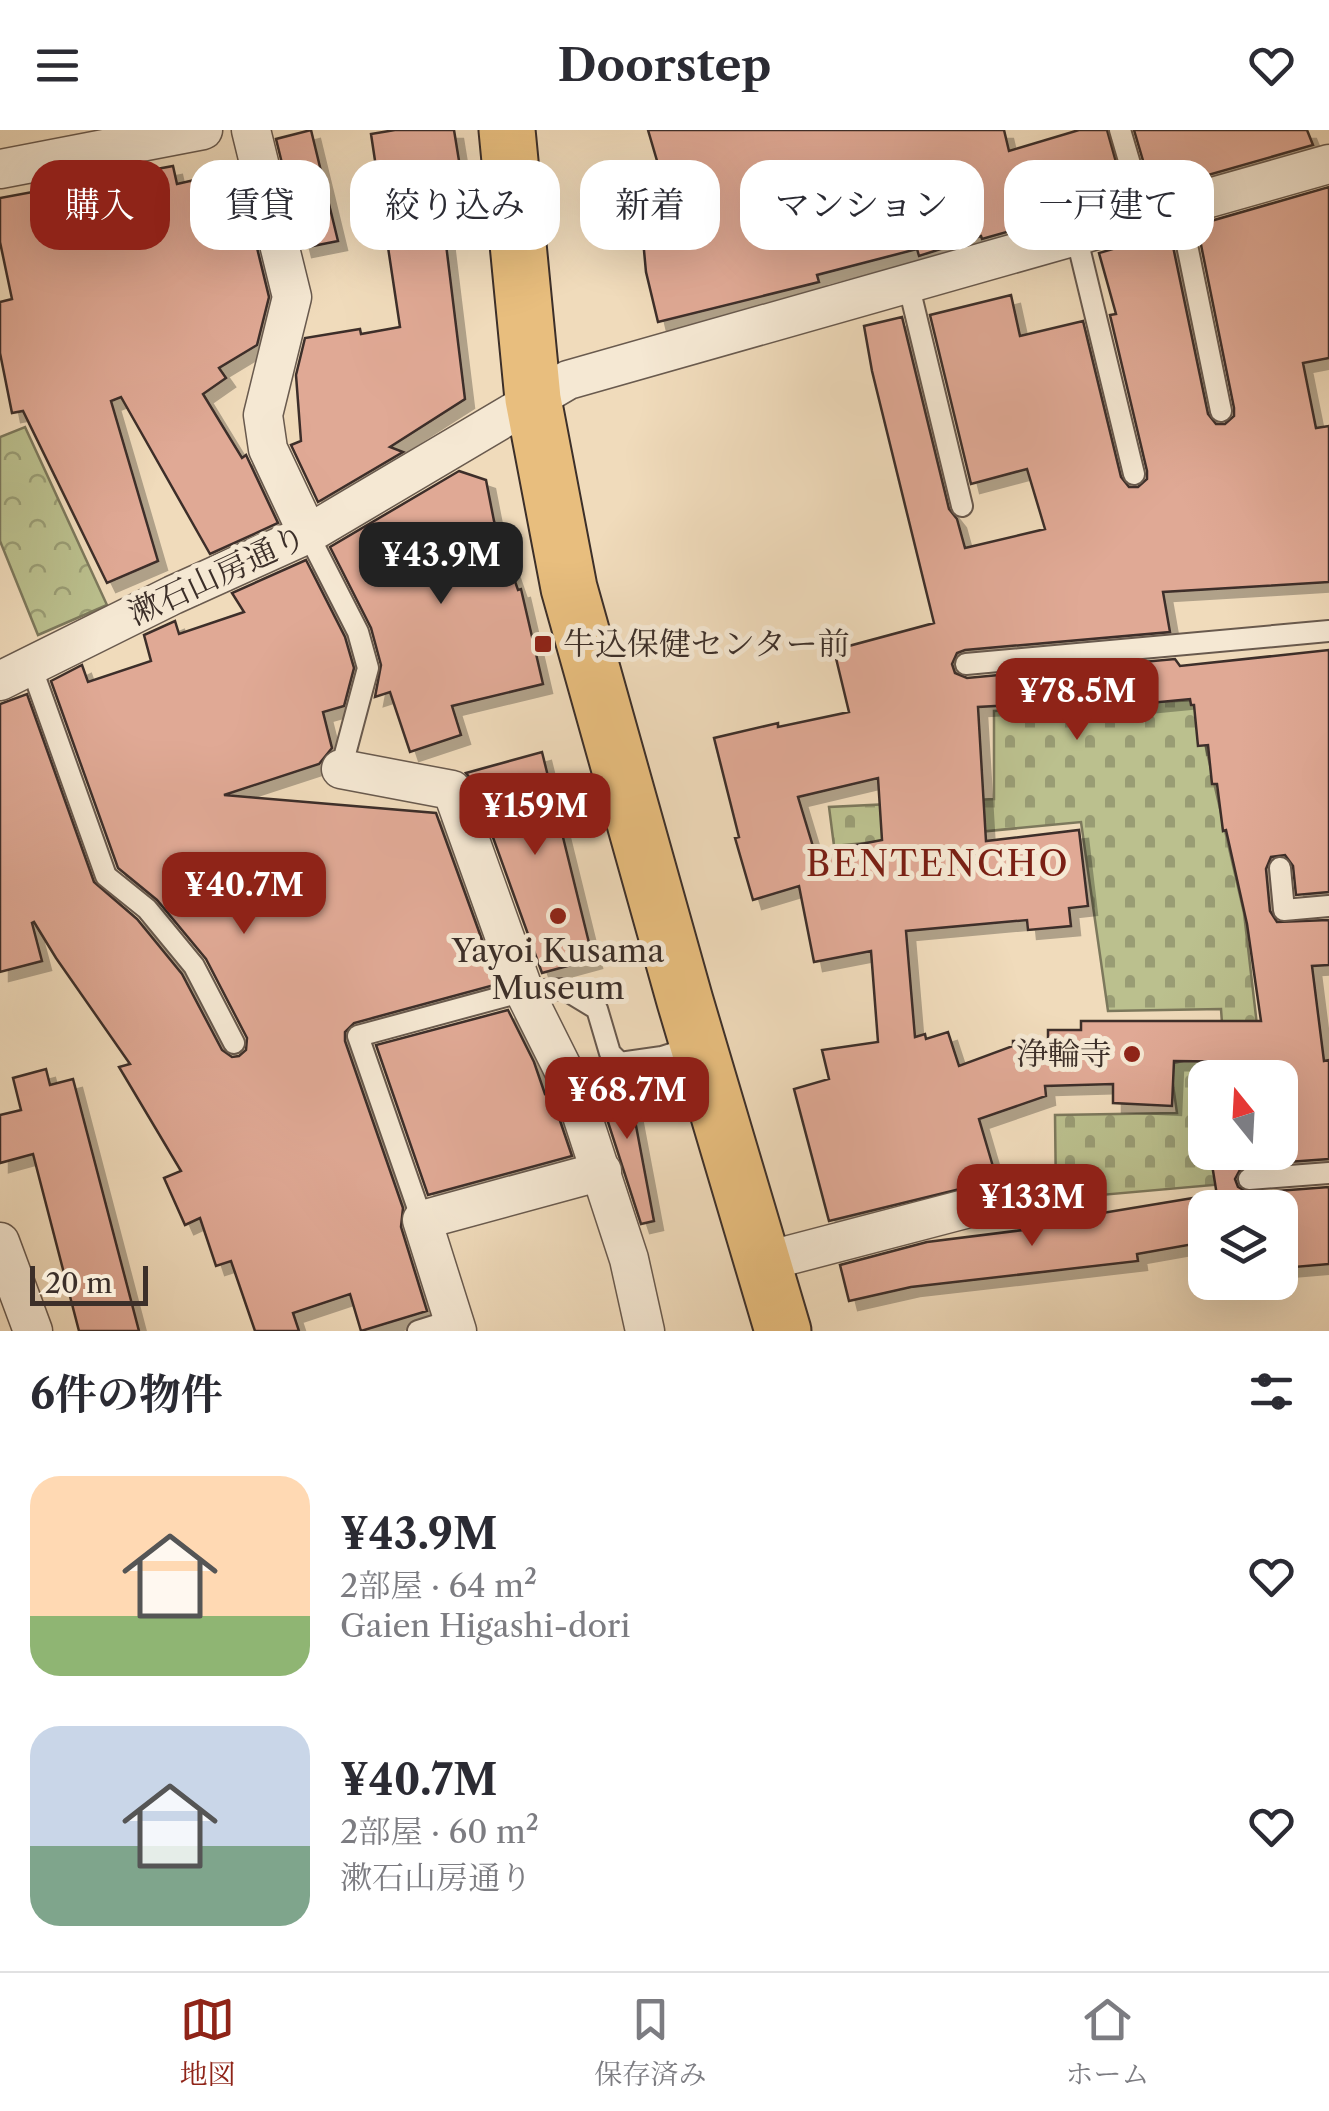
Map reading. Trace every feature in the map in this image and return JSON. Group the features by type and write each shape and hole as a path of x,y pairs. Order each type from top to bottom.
{"main road":[{"path":"507,130 532,399 574,606 783,1331"}],"street":[{"path":"0,169 202,130"},
{"path":"251,130 292,297 263,414 268,448 308,534"},
{"name":"漱石山房通り","path":"1214,196 1329,164"},
{"name":"漱石山房通り","path":"16,674 173,595 308,534 568,380 1024,250"},
{"path":"341,769 452,790 524,990 574,1091 629,1259 645,1331"},
{"path":"443,1327 422,1220 602,1171"},
{"path":"763,1262 968,1208"},
{"path":"0,1242 33,1331"}],"lane":[{"path":"1120,130 1136,160"},
{"path":"1080,250 1134,474"},
{"path":"1174,250 1222,410"},
{"path":"908,283 962,506"},
{"path":"308,534 358,632 368,668 341,769"},
{"path":"966,664 1329,631"},
{"path":"16,674 106,876 147,909 194,966 234,1043"},
{"path":"1280,868 1284,910 1329,906"},
{"path":"422,1220 358,1036 524,990 564,990 597,1009 610,1053 620,1063 662,1057 698,1045"},
{"path":"1249,1179 1329,1172"}],"green space":[{"path":"25,427 107,605 38,635 0,541 0,437"},
{"path":"1195,700 1244,913 1261,1060 1188,1060 1188,1170 1221,1170 1225,1184 1056,1199 1055,1115 1177,1113 1170,1064 1224,1051 1221,1009 1108,1011 1081,822 834,846 829,807 994,799 994,711"}],"building":[{"path":"311,130 318,160 281,160 276,139"},
{"path":"454,130 459,160 375,160 371,134"},
{"path":"648,130 1004,130 1009,151 1079,130 1107,130 1115,160 1004,160 1004,233 984,238 984,160 740,160 740,250 913,250 817,275 819,282 658,322 644,250 720,250 720,160 657,160"},
{"path":"1134,130 1307,130 1313,145 1214,173 1214,160 1143,160"},
{"path":"170,167 177,184 190,181 190,250 258,250 269,297 257,345 219,368 226,378 203,394 242,458 246,455 278,523 210,554 121,397 111,401 158,561 107,583 23,411 12,413 0,353 0,302 12,299 0,242 0,198 30,192 30,250 170,250"},
{"path":"1329,187 1329,358 1303,363 1316,428 1329,426 1329,582 1163,592 1170,632 965,650 957,653 952,664 955,673 967,678 1175,659 1180,666 1329,650 1329,892 1296,895 1293,866 1285,855 1271,857 1266,869 1270,911 1277,922 1329,920 1329,965 1312,966 1324,1061 1329,1060 1329,1159 1298,1161 1298,1060 1174,1061 1172,1106 1113,1103 1113,1084 1045,1086 1046,1096 979,1119 997,1180 829,1221 794,1089 829,1079 822,1050 878,1042 871,951 814,962 799,886 753,900 714,738 849,712 834,650 934,623 864,326 902,317 949,509 957,519 965,548 1045,529 1027,469 971,484 930,315 1011,295 1020,336 1083,321 1121,477 1129,487 1138,487 1147,479 1147,471 1110,315 1116,314 1099,253 1174,250 1208,414 1216,424 1225,424 1234,416 1202,250 1214,250 1214,220","holes":["1118,699 1119,706 1190,699 1194,705 1198,746 1208,745 1212,784 1217,784 1223,831 1226,830 1247,924 1261,1021 1081,1021 1081,1030 1048,1030 1048,1040 1013,1041 1013,1046 959,1066 948,1032 926,1039 925,1034 915,1037 906,931 1027,920 1028,930 1071,926 1069,908 1088,906 1079,830 986,841 978,707","878,778 882,840 815,853 798,797"]},
{"path":"330,208 338,241 330,243"},
{"path":"388,250 447,250 465,399 390,447 403,452 318,502 291,445 301,441 296,375 305,338 400,327"},
{"path":"459,471 486,480 494,521 518,590 521,589 543,684 452,706 461,735 410,752 390,692 375,697 381,665 371,628 330,547"},
{"path":"306,560 345,637 354,668 344,706 323,712 332,748 319,764 224,795 436,813 498,984 354,1023 345,1032 403,1208 401,1227 427,1311 361,1331 350,1294 293,1313 299,1331 255,1331 231,1261 216,1266 200,1218 185,1225 164,1178 181,1171 119,1067 130,1064 34,922 42,961 0,972 0,704 27,694 94,882 137,919 182,974 222,1050 232,1057 246,1050 247,1038 206,959 157,900 118,868 51,681 82,665 88,682 151,661 144,635 175,621 179,634 244,612 232,593"},
{"path":"542,752 593,959 542,973 473,782 466,773"},
{"path":"508,1010 545,1094 550,1093 572,1156 428,1195 376,1045"},
{"path":"46,1069 50,1085 73,1079 139,1331 79,1331 33,1154 0,1163 0,1115 21,1110 13,1078"},
{"path":"627,1078 654,1221 641,1224 596,1085"},
{"path":"1213,1170 1240,1170 1235,1179 1244,1190 1216,1190"},
{"path":"1329,1187 1329,1264 1298,1267 1298,1190 1289,1190"},
{"path":"1188,1199 1188,1245 1137,1254 1138,1261 911,1287 849,1301 840,1265 927,1242 1079,1223 1078,1217"}],"place":[{"name":"牛込保健センター前","path":"543,644"},
{"name":"Yayoi Kusama Museum","path":"558,916"},
{"name":"浄輪寺","path":"1132,1054"}],"district":[{"name":"BENTENCHO","path":"938,864"}]}
